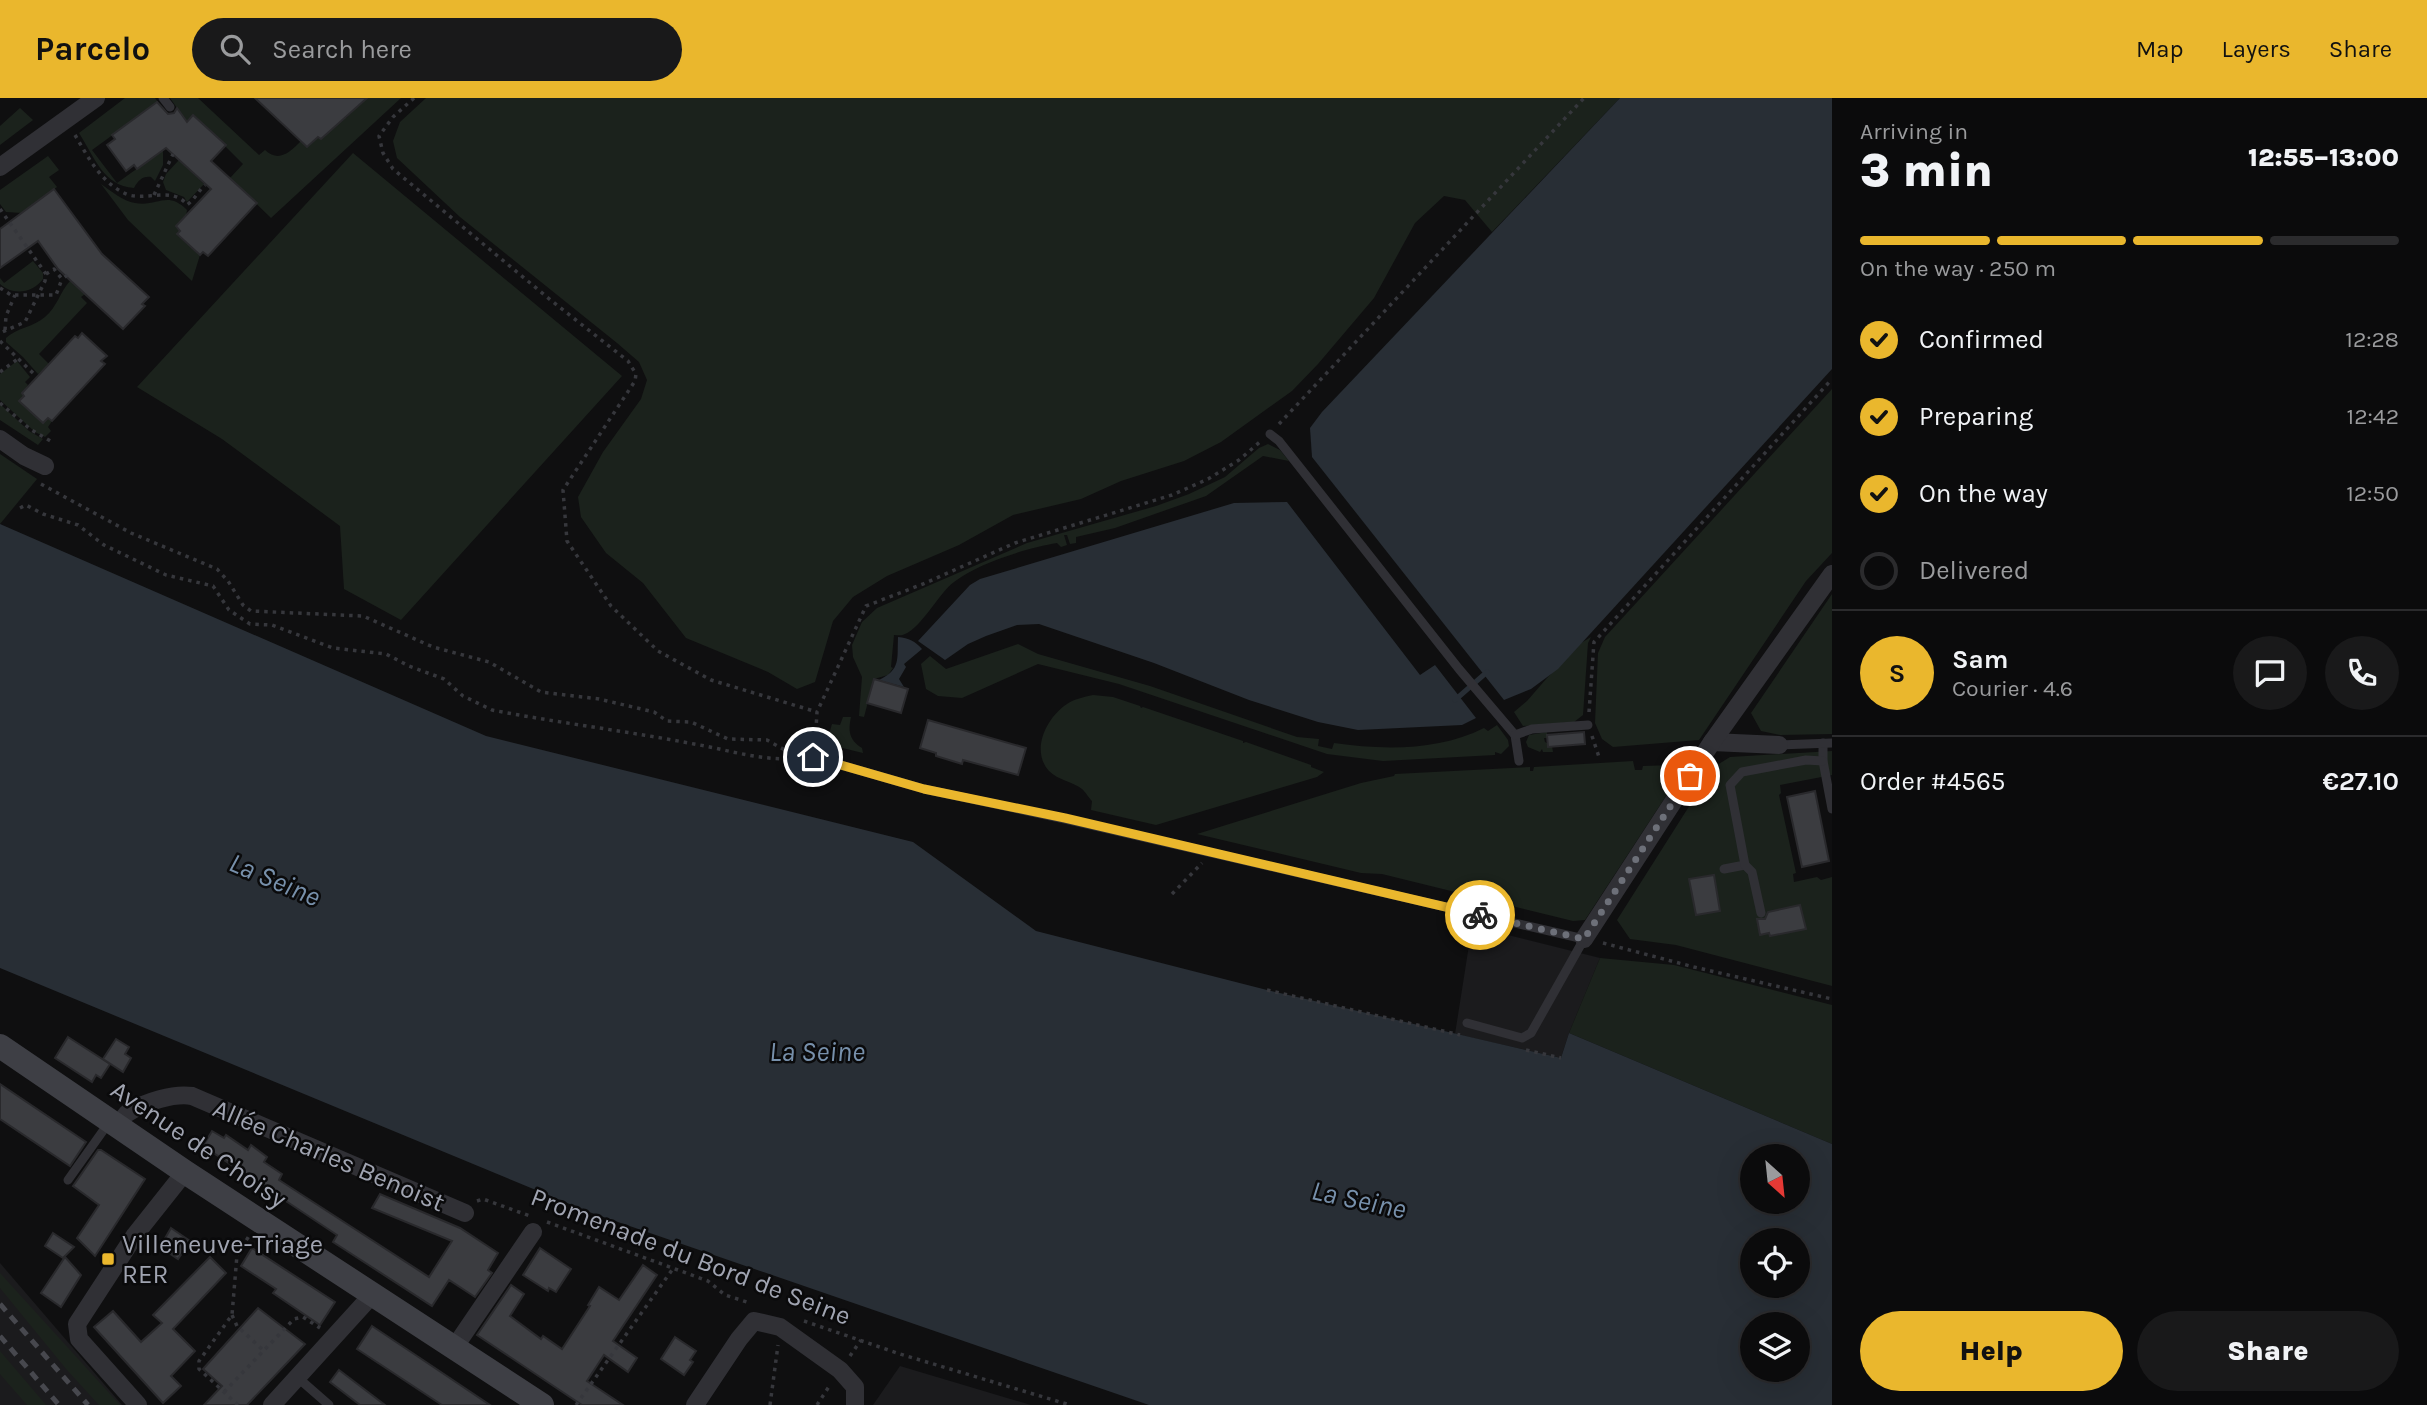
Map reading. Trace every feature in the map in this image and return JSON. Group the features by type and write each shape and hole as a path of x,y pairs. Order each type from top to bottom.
{"main road":[{"name":"Avenue de Choisy","path":"0,1046 534,1403"}],"street":[{"path":"0,167 96,98"},
{"path":"0,439 24,456 45,466"},
{"path":"1584,939 1712,742 1832,574"},
{"path":"1712,742 1779,745"},
{"name":"Allée Charles Benoist","path":"115,1123 127,1112 166,1097 180,1094 192,1096 463,1212"},
{"path":"138,1405 85,1347 76,1331 80,1317 135,1235 185,1172"},
{"path":"454,1348 535,1223"},
{"path":"272,1405 372,1295"},
{"path":"695,1405 754,1321 780,1327 840,1370 855,1387 855,1405"}],"lane":[{"path":"163,98 170,107"},
{"path":"1270,434 1279,441 1459,669 1515,735 1519,761"},
{"path":"1515,735 1532,729 1588,725"},
{"path":"1779,745 1828,743 1823,761 1832,809"},
{"path":"813,757 924,789 1584,939 1531,1033 1522,1038 1467,1023"},
{"path":"1761,913 1752,872 1745,865 1730,790 1735,777 1742,772 1805,760 1823,761"},
{"path":"1724,869 1745,865"},
{"path":"68,1180 115,1123"},
{"path":"297,1377 329,1405"}],"path":[{"path":"414,98 393,117 379,136 383,153 393,169 628,361 635,374 635,381 563,490 567,541 611,606 659,651 711,680 817,712"},
{"path":"819,742 816,729 817,712 866,606 1015,544 1172,495 1208,480 1239,460 1270,434 1584,98"},
{"path":"80,143 105,181 127,195 170,195 183,200 187,205 198,199 200,189 205,185"},
{"path":"154,195 173,154"},
{"path":"0,209 46,274 25,322 2,332"},
{"path":"46,274 54,268 62,279"},
{"path":"0,288 15,295 56,295 62,279 69,274"},
{"path":"2,332 15,295"},
{"path":"0,341 36,376"},
{"path":"0,372 19,358"},
{"path":"1599,757 1588,725 1594,642 1832,379"},
{"path":"0,403 30,429 52,442"},
{"path":"34,481 131,533 217,569 243,605 251,611 363,616 433,647 489,662 541,692 631,706 654,712 667,721 691,722 728,739 767,740 783,749 813,757"},
{"path":"20,508 26,505 43,514 78,525 104,545 166,575 213,586 229,610 250,624 272,625 333,648 386,654 444,679 463,696 492,710 696,744 731,753 788,760 813,757"},
{"path":"1172,894 1212,853"},
{"path":"1584,939 1832,999"},
{"path":"1267,990 1469,1037"},
{"path":"1521,1049 1561,1058"},
{"name":"Promenade du Bord de Seine","path":"463,1212 483,1199 535,1223 708,1281 724,1295 751,1304"},
{"path":"259,1220 237,1255 232,1315 237,1326 264,1351"},
{"path":"576,1405 673,1270"},
{"path":"232,1315 199,1361 199,1369 238,1405"},
{"path":"224,1392 294,1319 303,1317 334,1337"},
{"name":"Promenade du Bord de Seine","path":"799,1320 900,1354 1070,1405"},
{"path":"770,1405 780,1327"}],"shaded area":[{"path":"125,98 155,98 158,102 92,150 117,183 163,150 163,165 155,181 151,177 145,177 134,188 123,186 114,182 107,176 79,133"},
{"path":"170,98 198,98 259,155 265,150 280,156 301,141 307,147 318,137 321,139 338,124 342,115 346,118 363,98 401,98 271,218 230,178 243,164 194,115 183,125 184,118"},
{"path":"426,98 1620,98 1492,232 1465,200 1444,196 1415,223 1374,298 1318,364 1292,391 1221,442 1184,461 1121,481 1081,499 1013,515 959,545 887,576 853,597 833,621 815,682 797,689 768,672 686,638 643,583 606,553 581,517 578,497 603,452 641,399 647,380 639,362 460,217 397,158 393,141 400,122"},
{"path":"20,108 33,120 0,145 0,126"},
{"path":"353,153 622,376 401,620 344,589 340,526 222,439 137,387"},
{"path":"48,156 59,170 49,177 57,187 22,213 6,212 0,204 0,190"},
{"path":"179,160 204,184 187,202 184,197 166,190 163,182 166,174"},
{"path":"101,184 131,202 143,204 168,200 187,210 186,216 176,226 180,231 177,235 200,255 192,281 128,220"},
{"path":"33,261 43,273 39,284 28,290 17,291 0,284 0,278 4,283"},
{"path":"70,281 85,294 81,297 87,303 39,354 49,364 46,366 49,369 38,374 6,342 6,338 45,317"},
{"path":"17,361 30,377 25,382 28,385 22,393 24,396 19,401 43,423 48,418 52,421 48,427 51,431 45,437 35,432 0,400 0,374"},
{"path":"1832,389 1832,553 1806,581 1699,740 1613,747 1602,739 1595,723 1598,653 1605,637"},
{"path":"0,404 29,431 43,439 38,445 0,420"},
{"path":"1268,444 1280,450 1289,461 1263,456 1206,496 1115,528 1076,537 1076,543 1070,544 1067,535 1064,535 1067,545 1061,547 1057,543 1018,553 964,575 948,587 911,630 903,635 894,635 893,668 888,675 874,679 864,717 859,716 862,677 853,657 852,645 862,622 877,608 1027,543 1189,494 1225,477 1259,448"},
{"path":"0,454 37,479 0,524"},
{"path":"1832,594 1832,734 1780,735 1761,731 1751,713"},
{"path":"1591,637 1588,643 1583,715 1574,722 1523,726 1514,712 1581,643"},
{"path":"1018,644 1038,654 1150,686 1297,737 1319,739 1318,746 1332,749 1334,743 1372,747 1430,745 1467,736 1484,728 1488,731 1497,725 1508,740 1509,746 1501,754 1495,752 1495,755 1383,761 1327,754 1119,684 1038,664 962,698 938,696 926,689 921,664 930,656 946,669"},
{"path":"1093,695 1113,697 1143,707 1311,765 1324,772 1317,777 1156,825 1091,810 1092,801 1083,790 1049,771 1043,763 1041,744 1048,725 1060,710 1073,701"},
{"path":"843,717 851,717 850,735 862,748 863,753 826,744 832,724 840,725"},
{"path":"1547,732 1545,742 1552,746 1553,752 1543,752 1542,749 1540,752 1528,747 1526,742 1529,735"},
{"path":"1832,751 1832,775 1780,785 1779,795 1796,873 1793,874 1794,882 1832,877 1832,986 1676,945 1630,939 1617,920 1714,767 1730,757"},
{"path":"1633,761 1635,770 1642,770 1643,766 1673,765 1681,773 1585,920 1573,921 1382,874 1361,873 1197,834 1395,774 1530,767 1530,771 1533,771 1534,767"},
{"path":"1472,926 1600,958 1561,1058 1455,1034"},
{"path":"1600,958 1674,965 1832,1005 1832,1144 1569,1033"},
{"path":"0,1263 122,1405 0,1405"},
{"path":"0,1273 120,1405 99,1405 67,1370 0,1288"},
{"path":"0,1351 46,1405 27,1405 0,1374"},
{"path":"900,1366 1031,1405 873,1405"}],"water":[{"path":"1620,98 1832,98 1832,369 1558,669 1531,689 1504,700 1312,457 1310,428 1322,412"},
{"path":"1287,502 1420,675 1435,665 1476,718 1462,725 1358,730 1318,722 1249,700 1154,663 1039,624 1017,625 986,636 968,644 945,660 918,641 970,585 980,579 1234,503"},
{"name":"La Seine","path":"0,524 486,736 913,842 1036,931 1267,990 1561,1058 1569,1033 1832,1144 1832,1405 1149,1405 589,1212 0,968"},
{"path":"898,637 912,640 922,649 904,664 906,667 899,679 904,687 879,680 894,668"}],"building":[{"path":"255,98 367,98 321,139 318,137 307,147"},
{"path":"157,102 168,114 174,113 177,108 187,122 193,115 226,145 211,161 257,203 208,256 203,252 200,255 177,234 180,231 176,226 211,189 166,148 137,169 134,165 126,171 107,145 115,139 112,135"},
{"path":"54,189 102,254 149,297 142,304 145,306 123,329 58,269 38,241 0,268 0,229"},
{"path":"82,333 107,356 101,361 105,364 52,421 48,418 43,423 19,401 24,396 22,393 75,336 78,338"},
{"path":"874,679 908,689 901,713 867,703"},
{"path":"928,720 1026,748 1018,775 963,760 962,764 920,748"},
{"path":"1584,732 1585,744 1548,747 1547,735"},
{"path":"1815,791 1829,861 1802,867 1787,797"},
{"path":"1714,875 1720,911 1696,915 1689,879"},
{"path":"1800,905 1806,929 1770,936 1769,933 1760,935 1757,919 1765,919 1768,912"},
{"path":"68,1037 110,1064 101,1078 96,1075 92,1082 55,1058"},
{"path":"116,1039 129,1047 125,1054 131,1058 123,1072 103,1059"},
{"path":"0,1084 86,1142 70,1166 0,1119"},
{"path":"212,1131 224,1138 226,1135 248,1150 251,1145 267,1157 264,1162 282,1174 279,1180 429,1277 452,1241 372,1208 380,1194 460,1228 498,1253 488,1270 492,1273 475,1297 449,1280 432,1306 333,1242 337,1235 203,1146"},
{"path":"98,1150 145,1179 95,1256 77,1238 99,1205 73,1186"},
{"path":"171,1228 190,1241 178,1259 160,1247"},
{"path":"53,1233 74,1247 63,1258 45,1246"},
{"path":"252,1248 335,1302 320,1325 273,1293 276,1289 241,1266"},
{"path":"540,1248 571,1269 556,1292 549,1288 548,1291 523,1275"},
{"path":"65,1257 81,1275 61,1307 41,1293"},
{"path":"210,1257 226,1273 173,1329 195,1351 171,1376 181,1386 163,1403 94,1327 113,1311 141,1342 162,1323 153,1315"},
{"path":"643,1265 657,1275 613,1341 637,1358 628,1372 604,1355 587,1381 623,1405 582,1405 477,1335 511,1285 524,1294 510,1316 541,1339 543,1336 562,1349 599,1287 619,1300"},
{"path":"258,1308 305,1344 247,1405 204,1405 222,1386 203,1369"},
{"path":"372,1326 490,1405 442,1405 357,1349"},
{"path":"675,1337 696,1351 690,1360 693,1362 684,1375 661,1359"},
{"path":"339,1370 385,1405 360,1405 330,1382"}],"waterway":[{"path":"1455,700 1487,672"}],"railway":[{"path":"0,1304 88,1405"},
{"path":"0,1336 59,1405"}],"way so far":[{"path":"1480,915 1584,939 1690,776"}],"place":[{"name":"Villeneuve-Triage RER","path":"108,1259"}],"route":[{"path":"813,757 924,789 1065,818 1480,915"}]}
